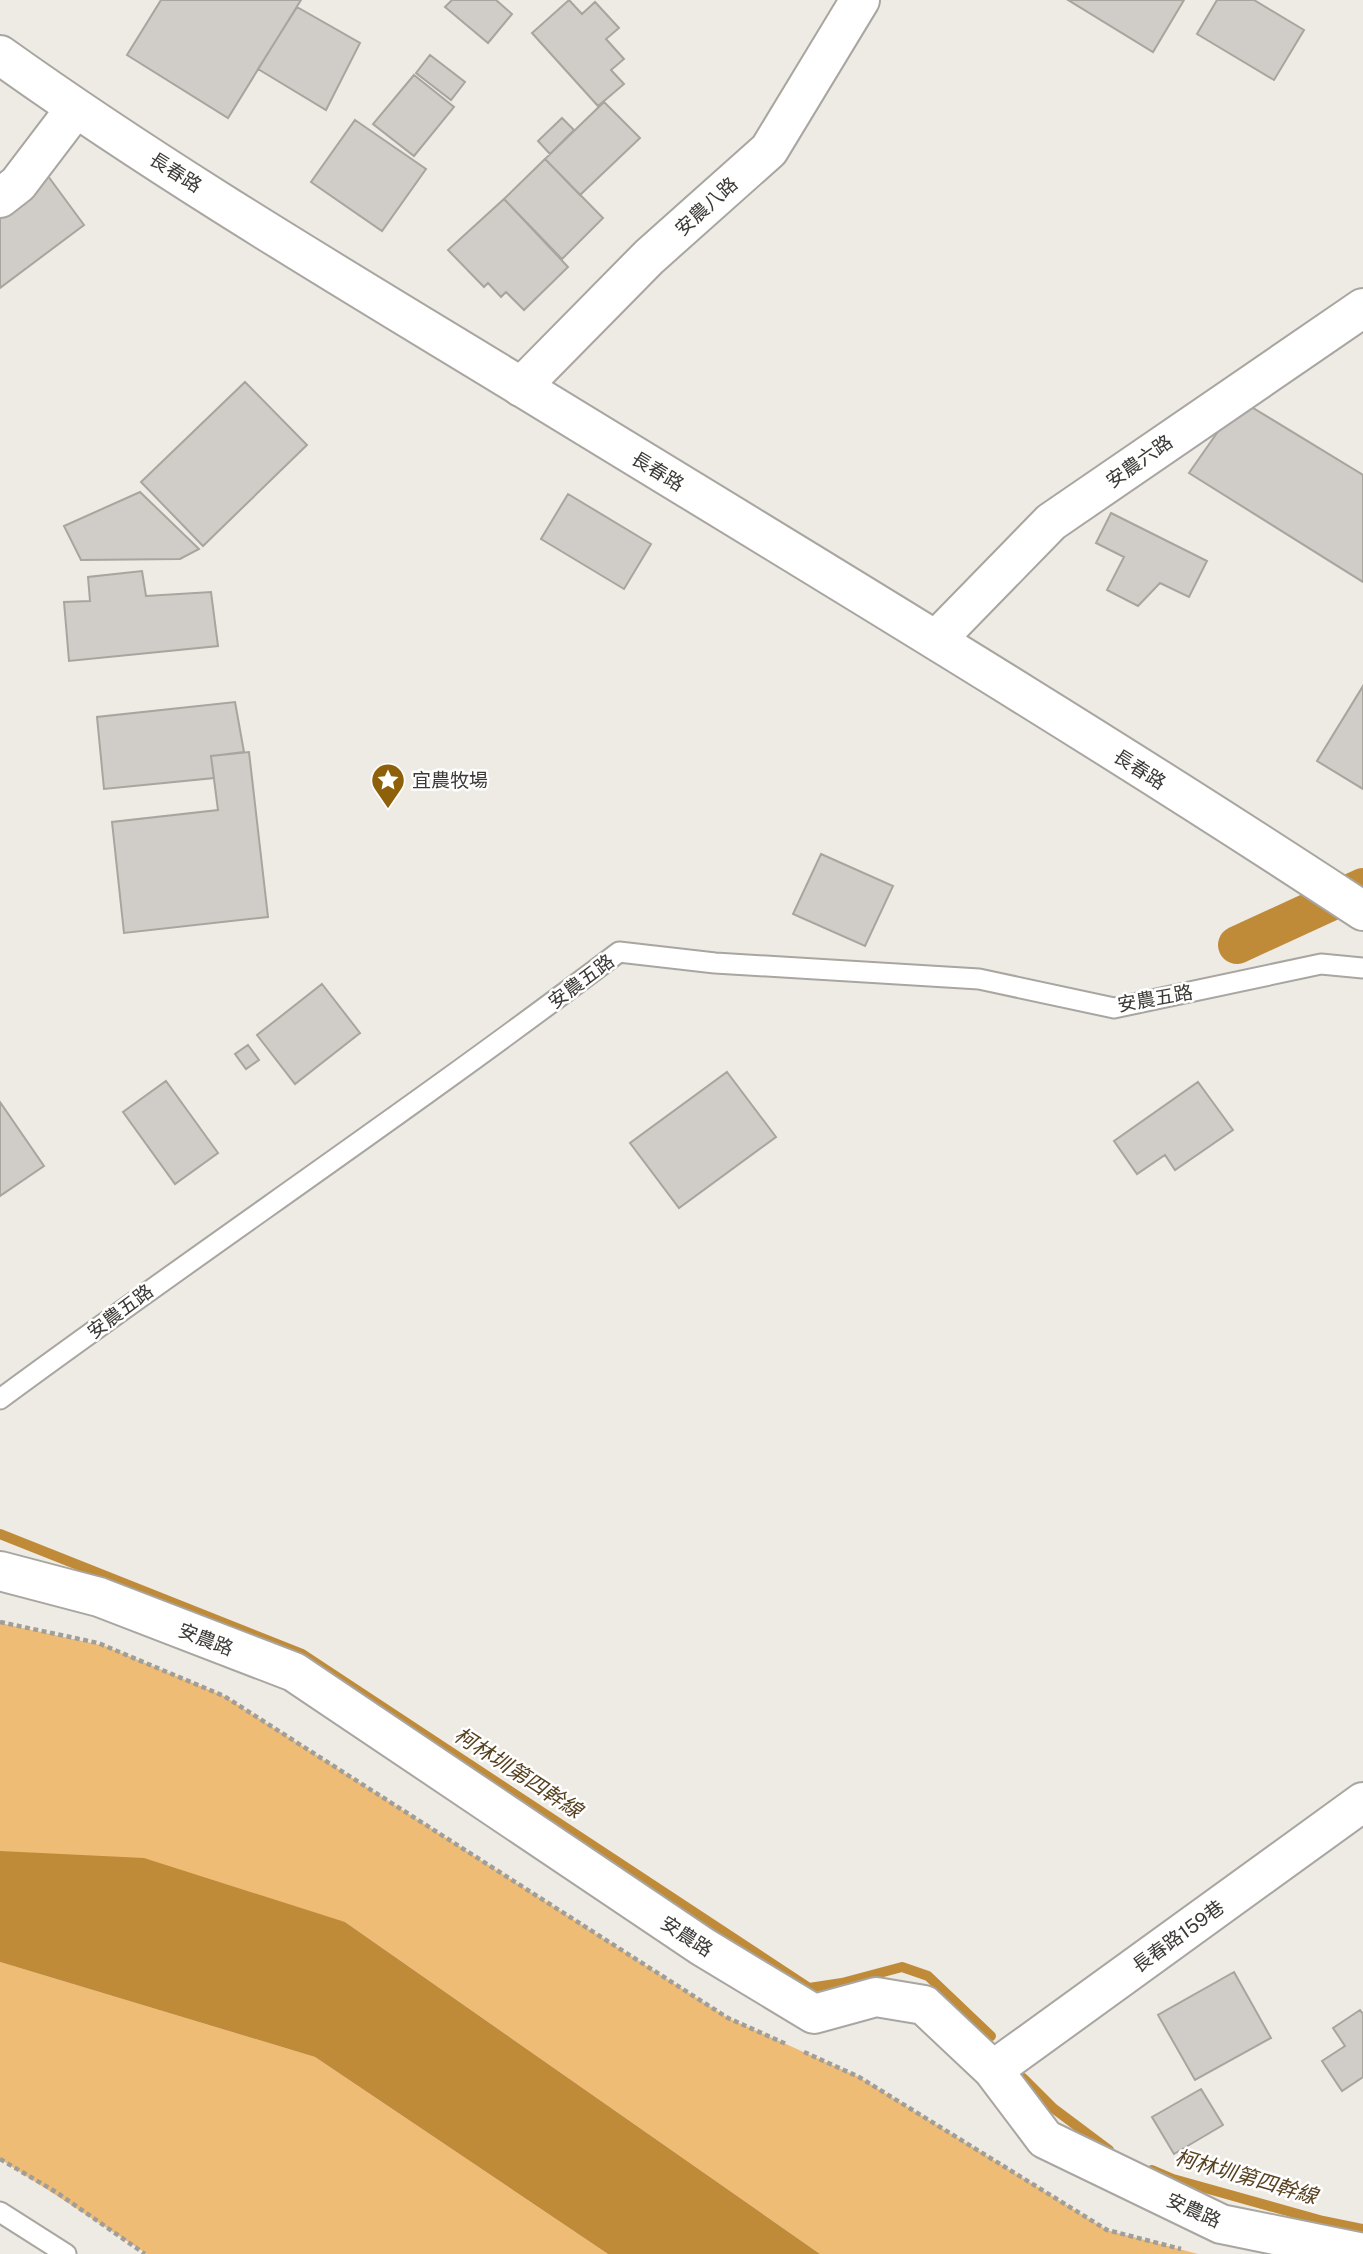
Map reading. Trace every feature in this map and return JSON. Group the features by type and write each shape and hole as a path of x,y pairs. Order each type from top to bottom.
{"street":[{"name":"安農八路","path":"521,387 649,257 769,150 860,0"},
{"name":"長春路","path":"0,55 75,109 521,387 936,640 1363,911"},
{"path":"0,198 18,184 75,109"},
{"name":"安農六路","path":"936,640 1051,522 1363,308"},
{"name":"安農路","path":"0,1571 99,1597 294,1672 703,1947 814,2014 876,1997 923,2005 993,2070 1045,2139 1221,2224 1363,2253"},
{"name":"長春路159巷","path":"993,2070 1363,1802"}],"lane":[{"name":"安農五路","path":"0,1399 182,1265 459,1073 619,953 715,963 979,979 1114,1008 1321,964 1363,968"},
{"path":"0,2213 66,2254"}],"path":[{"path":"0,1622 98,1643 224,1696 728,2018 788,2045"},
{"path":"800,2050 859,2077 1107,2230 1185,2250"},
{"path":"0,2159 56,2192 145,2254"}],"shaded area":[{"path":"0,1623 105,1646 224,1696 728,2018 859,2077 1107,2230 1198,2254 820,2254 345,1922 0,1852"},
{"path":"0,1851 144,1858 345,1922 820,2254 608,2254 315,2057 0,1962"},
{"path":"0,1962 315,2057 608,2254 147,2254 0,2159"}],"building":[{"path":"161,0 301,0 228,118 127,55"},
{"path":"452,0 496,0 512,14 488,43 445,7"},
{"path":"569,0 582,14 595,2 619,28 606,39 624,59 611,70 624,84 598,106 532,33"},
{"path":"1068,0 1184,0 1153,52"},
{"path":"1217,0 1254,0 1304,30 1274,80 1197,34"},
{"path":"297,7 360,43 326,110 258,69"},
{"path":"430,55 465,82 451,100 416,73"},
{"path":"414,75 454,107 414,156 373,124"},
{"path":"604,102 640,138 580,195 545,159"},
{"path":"562,118 574,130 550,154 538,141"},
{"path":"355,120 426,169 382,231 311,182"},
{"path":"545,159 603,218 562,259 504,199"},
{"path":"45,172 84,225 0,288 0,206"},
{"path":"504,199 568,267 524,310 506,292 501,297 488,283 484,287 448,250"},
{"path":"245,382 307,445 203,546 141,482"},
{"path":"1240,400 1363,475 1363,582 1189,473"},
{"path":"140,492 199,549 180,559 81,560 64,526"},
{"path":"568,494 651,544 624,589 541,539"},
{"path":"1111,513 1207,561 1189,597 1160,583 1138,606 1107,590 1124,557 1096,543"},
{"path":"142,571 146,596 211,592 218,646 69,661 64,602 90,601 88,577"},
{"path":"1363,686 1363,789 1317,761"},
{"path":"235,702 244,752 211,756 214,778 104,789 97,717"},
{"path":"249,752 268,917 124,933 112,822 218,810 211,756"},
{"path":"821,854 893,886 865,946 793,914"},
{"path":"322,984 360,1033 295,1084 257,1035"},
{"path":"248,1045 259,1060 246,1069 235,1054"},
{"path":"727,1072 776,1137 679,1208 630,1143"},
{"path":"166,1081 218,1153 175,1184 123,1112"},
{"path":"1198,1082 1233,1130 1175,1170 1165,1155 1137,1174 1114,1141"},
{"path":"0,1102 44,1166 0,1196"},
{"path":"1234,1972 1271,2038 1195,2080 1158,2015"},
{"path":"1360,2010 1363,2014 1363,2077 1342,2091 1322,2061 1345,2046 1333,2028"},
{"path":"1201,2089 1223,2125 1174,2154 1152,2117"}],"waterway":[{"path":"1237,945 1363,887"},
{"name":"柯林圳第四幹線","path":"0,1534 302,1654 809,1988 842,1983 902,1967 928,1976 991,2036"},
{"name":"柯林圳第四幹線","path":"1023,2078 1053,2108 1109,2150"},
{"name":"柯林圳第四幹線","path":"1152,2170 1173,2179 1323,2221 1363,2229"}],"place":[{"name":"宜農牧場","path":"388,810"}]}
